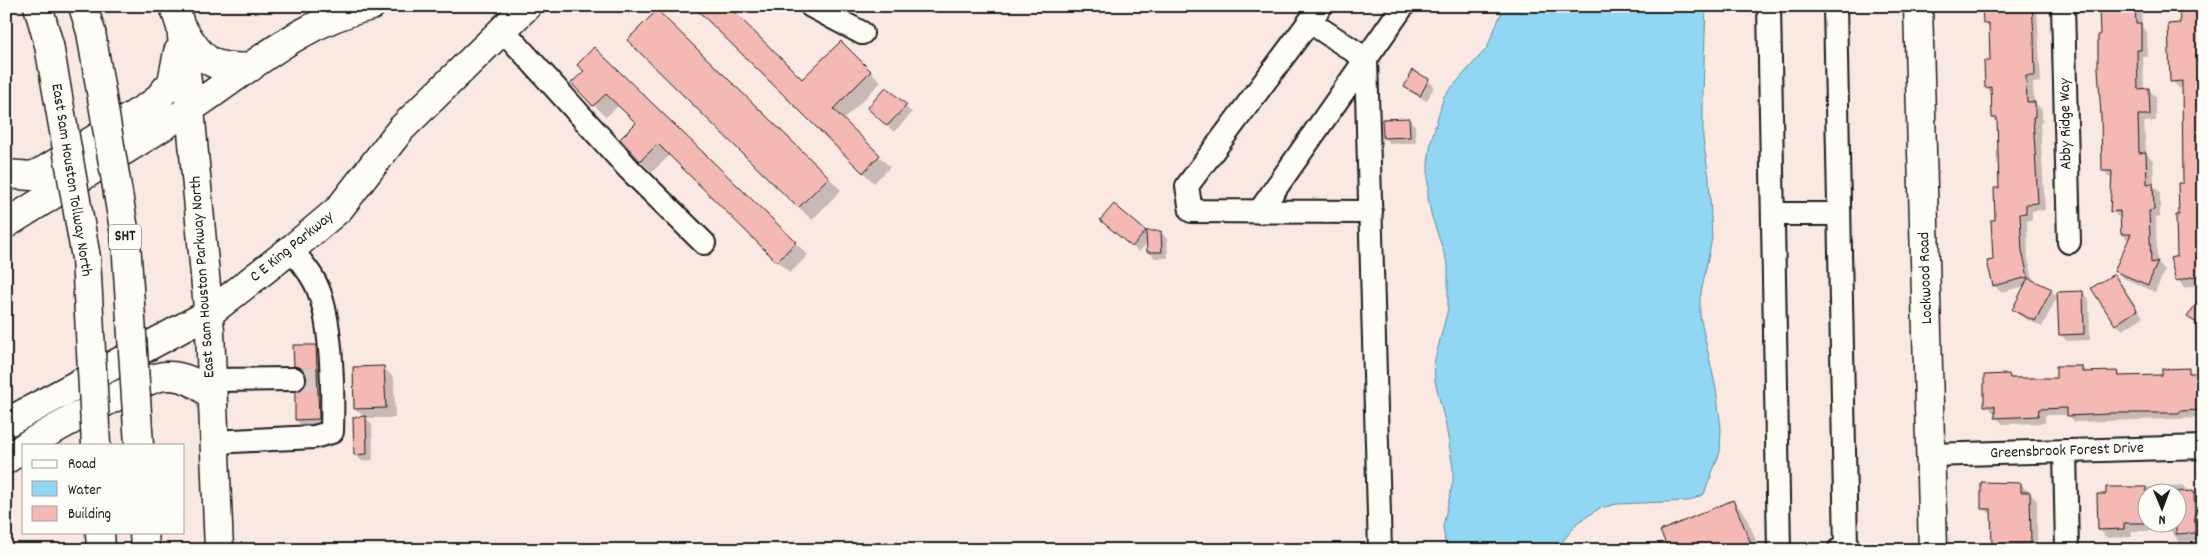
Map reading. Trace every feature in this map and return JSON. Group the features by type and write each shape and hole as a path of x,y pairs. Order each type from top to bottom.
{"main road":[{"name":"East Sam Houston Tollway North","path":"38,6 49,45 86,258 96,444"},
{"name":"SHT","path":"83,6 91,32 126,241 139,444"},
{"path":"6,224 190,109 300,33 352,10 371,6"},
{"name":"C E King Parkway","path":"6,423 208,314 291,249 339,209 401,129 527,6"},
{"name":"Lockwood Road","path":"1918,6 1934,550"},
{"path":"177,16 198,53 213,63 230,68 251,66"},
{"path":"6,174 32,176 45,170 155,102 172,82 177,16"},
{"name":"East Sam Houston Parkway North","path":"177,16 190,109 208,314 219,550"},
{"path":"29,444 63,423 148,380 166,376 183,378 211,387"},
{"path":"6,460 22,448"},
{"path":"100,534 101,550"},
{"path":"144,534 145,550"}],"street":[{"path":"811,6 862,34"},
{"path":"1259,212 1403,6"},
{"path":"1769,6 1778,550"},
{"path":"1835,6 1846,547 1839,550"},
{"name":"Abby Ridge Way","path":"2063,6 2069,242"},
{"path":"1371,212 1191,212 1187,186 1316,14 1366,59 1371,212 1380,550"},
{"path":"503,30 629,169 704,243"},
{"path":"1773,214 1839,214"},
{"path":"214,442 314,436 332,432 325,379 326,308 313,278 291,249"},
{"path":"211,387 294,379"},
{"name":"Greensbrook Forest Drive","path":"1930,456 2203,447"},
{"path":"2065,451 2067,550"}],"water":[{"path":"1504,6 1706,6 1703,139 1709,177 1712,238 1700,298 1700,316 1716,389 1721,428 1720,452 1704,494 1689,501 1617,504 1600,508 1577,523 1556,550 1450,550 1445,542 1443,526 1453,482 1453,468 1446,426 1435,381 1434,363 1448,309 1448,265 1431,214 1428,197 1428,164 1431,141 1444,96 1487,48"}],"building":[{"path":"693,6 728,6 802,79 841,41 871,71 833,109 880,155 863,173"},
{"path":"1982,6 2032,6 2034,37 2035,76 2026,76 2027,102 2035,102 2035,117 2033,117 2038,203 2026,204 2026,213 2020,214 2022,251 2028,277 1993,286 1987,261 1993,260 1991,220 1995,220 1994,188 1999,188 1997,118 1992,118 1991,87 1985,88 1984,61 1990,61 1989,23 1983,23"},
{"path":"2099,6 2135,6 2136,24 2141,24 2141,50 2137,50 2138,89 2149,88 2150,115 2138,115 2139,153 2146,152 2147,184 2153,183 2154,210 2149,211 2151,263 2158,261 2148,285 2114,271 2131,234 2121,234 2120,211 2110,212 2112,171 2102,171 2098,68"},
{"path":"2179,6 2203,6 2203,274 2176,281 2170,258 2177,256 2176,215 2179,215 2178,183 2183,183 2182,81 2170,82 2168,24 2180,23"},
{"path":"657,10 829,177 798,208 627,40"},
{"path":"594,47 796,242 777,262 658,144 640,161 620,139 636,123 606,94 593,106 571,83 584,71 577,65"},
{"path":"1412,70 1429,79 1420,96 1404,87"},
{"path":"886,87 907,105 887,126 867,108"},
{"path":"1409,118 1410,137 1383,138 1382,119"},
{"path":"1114,204 1146,231 1132,247 1100,220"},
{"path":"1146,231 1161,231 1162,252 1147,252"},
{"path":"2114,274 2137,310 2115,325 2091,288"},
{"path":"2028,278 2052,289 2035,321 2012,310"},
{"path":"2083,291 2084,334 2059,335 2057,292"},
{"path":"2203,294 2203,327 2187,317"},
{"path":"293,345 316,345 319,419 295,420 295,392 305,386 307,378 301,368 294,366"},
{"path":"384,366 386,408 354,409 353,367"},
{"path":"2056,366 2082,366 2082,372 2117,371 2118,376 2162,375 2162,369 2189,368 2189,373 2203,373 2203,410 2180,411 2180,413 2109,413 2067,416 2067,408 2039,409 2038,416 1995,418 1995,406 1984,406 1984,375 2009,374 2010,378 2056,378"},
{"path":"366,416 367,454 354,455 353,417"},
{"path":"1981,482 2021,483 2021,492 2030,492 2031,544 1992,545 1991,509 1981,509"},
{"path":"2106,487 2136,487 2136,523 2124,523 2124,529 2098,530 2097,494 2106,494"},
{"path":"2186,491 2194,491 2195,533 2186,533"},
{"path":"1733,500 1752,546 1743,550 1669,550 1660,531"}],"tunnel":[{"path":"294,379 318,379"}]}
